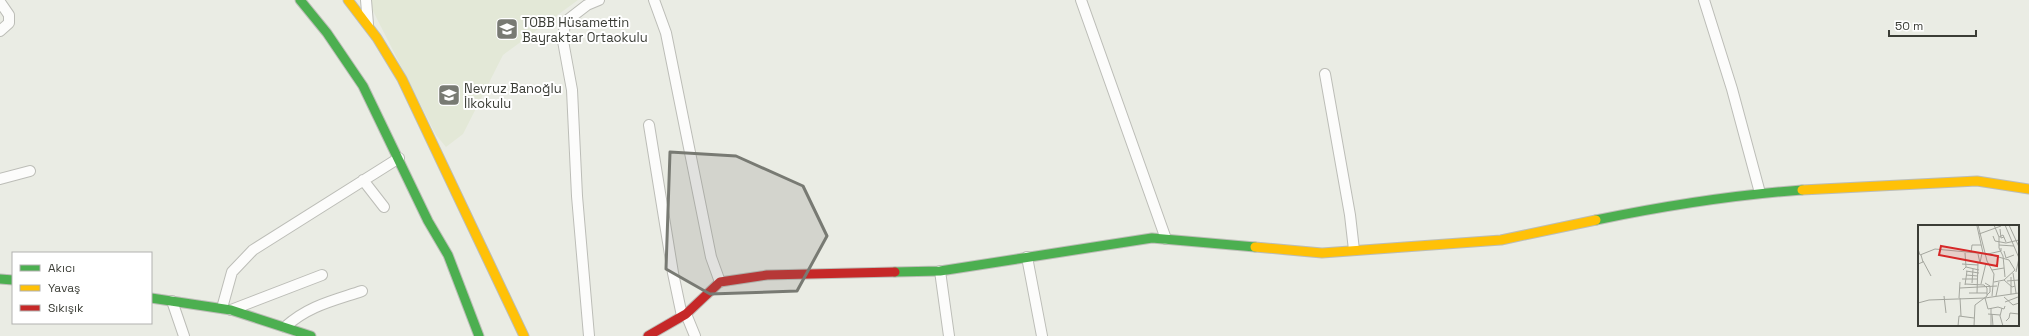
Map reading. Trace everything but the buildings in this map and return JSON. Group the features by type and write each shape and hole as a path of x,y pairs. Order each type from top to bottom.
{"street":[{"path":"300,0 327,33 364,86 428,221 448,256 479,336"},
{"path":"348,0 368,26 411,99 524,336"},
{"path":"366,0 368,26"},
{"path":"589,336 577,196 572,90 563,41 565,22 587,5 600,0"},
{"path":"654,0 666,33 711,257 720,282"},
{"path":"1081,0 1166,239"},
{"path":"1704,0 1732,89 1760,193"},
{"path":"0,2 10,15 9,23 0,31"},
{"path":"1325,74 1350,215 1354,250"},
{"path":"649,125 673,273 684,315 695,336"},
{"path":"227,309 232,272 254,250 399,158"},
{"path":"0,179 30,171"},
{"path":"363,180 384,207"},
{"path":"648,336 684,315 720,282 767,275 940,271 1152,238 1322,253 1501,240 1640,211 1760,193 1841,187 1977,181 2029,189"},
{"path":"1027,258 1042,336"},
{"path":"940,271 950,336"},
{"path":"227,309 322,275"},
{"path":"0,279 12,280"},
{"path":"285,327 295,318 315,306 362,291"},
{"path":"152,298 227,309 310,336"},
{"path":"172,301 184,336"}],"highlighted area":[{"path":"670,152 736,156 803,186 827,236 797,291 710,294 666,269 667,197"}],"shaded area":[{"name":"Nevruz Banoğlu İlkokulu","path":"371,0 578,0 503,55 463,134 446,147 436,135 373,11"}],"traffic: fast":[{"path":"300,0 327,33 363,86 428,221 448,255 479,336"},
{"path":"1596,220 1699,202 1802,190"},
{"path":"895,272 940,271 1152,238 1255,247"},
{"path":"0,279 12,280"},
{"path":"152,298 231,310 311,336"}],"traffic: slow":[{"path":"348,0 377,38 402,79 524,336"},
{"path":"1802,190 1977,181 2029,189"},
{"path":"1255,247 1322,253 1501,240 1596,220"}],"traffic: jam":[{"path":"648,336 686,314 720,282 767,275 895,272"}],"place":[{"name":"TOBB Hüsamettin Bayraktar Ortaokulu","path":"507,29"},
{"name":"Nevruz Banoğlu İlkokulu","path":"449,95"}]}
